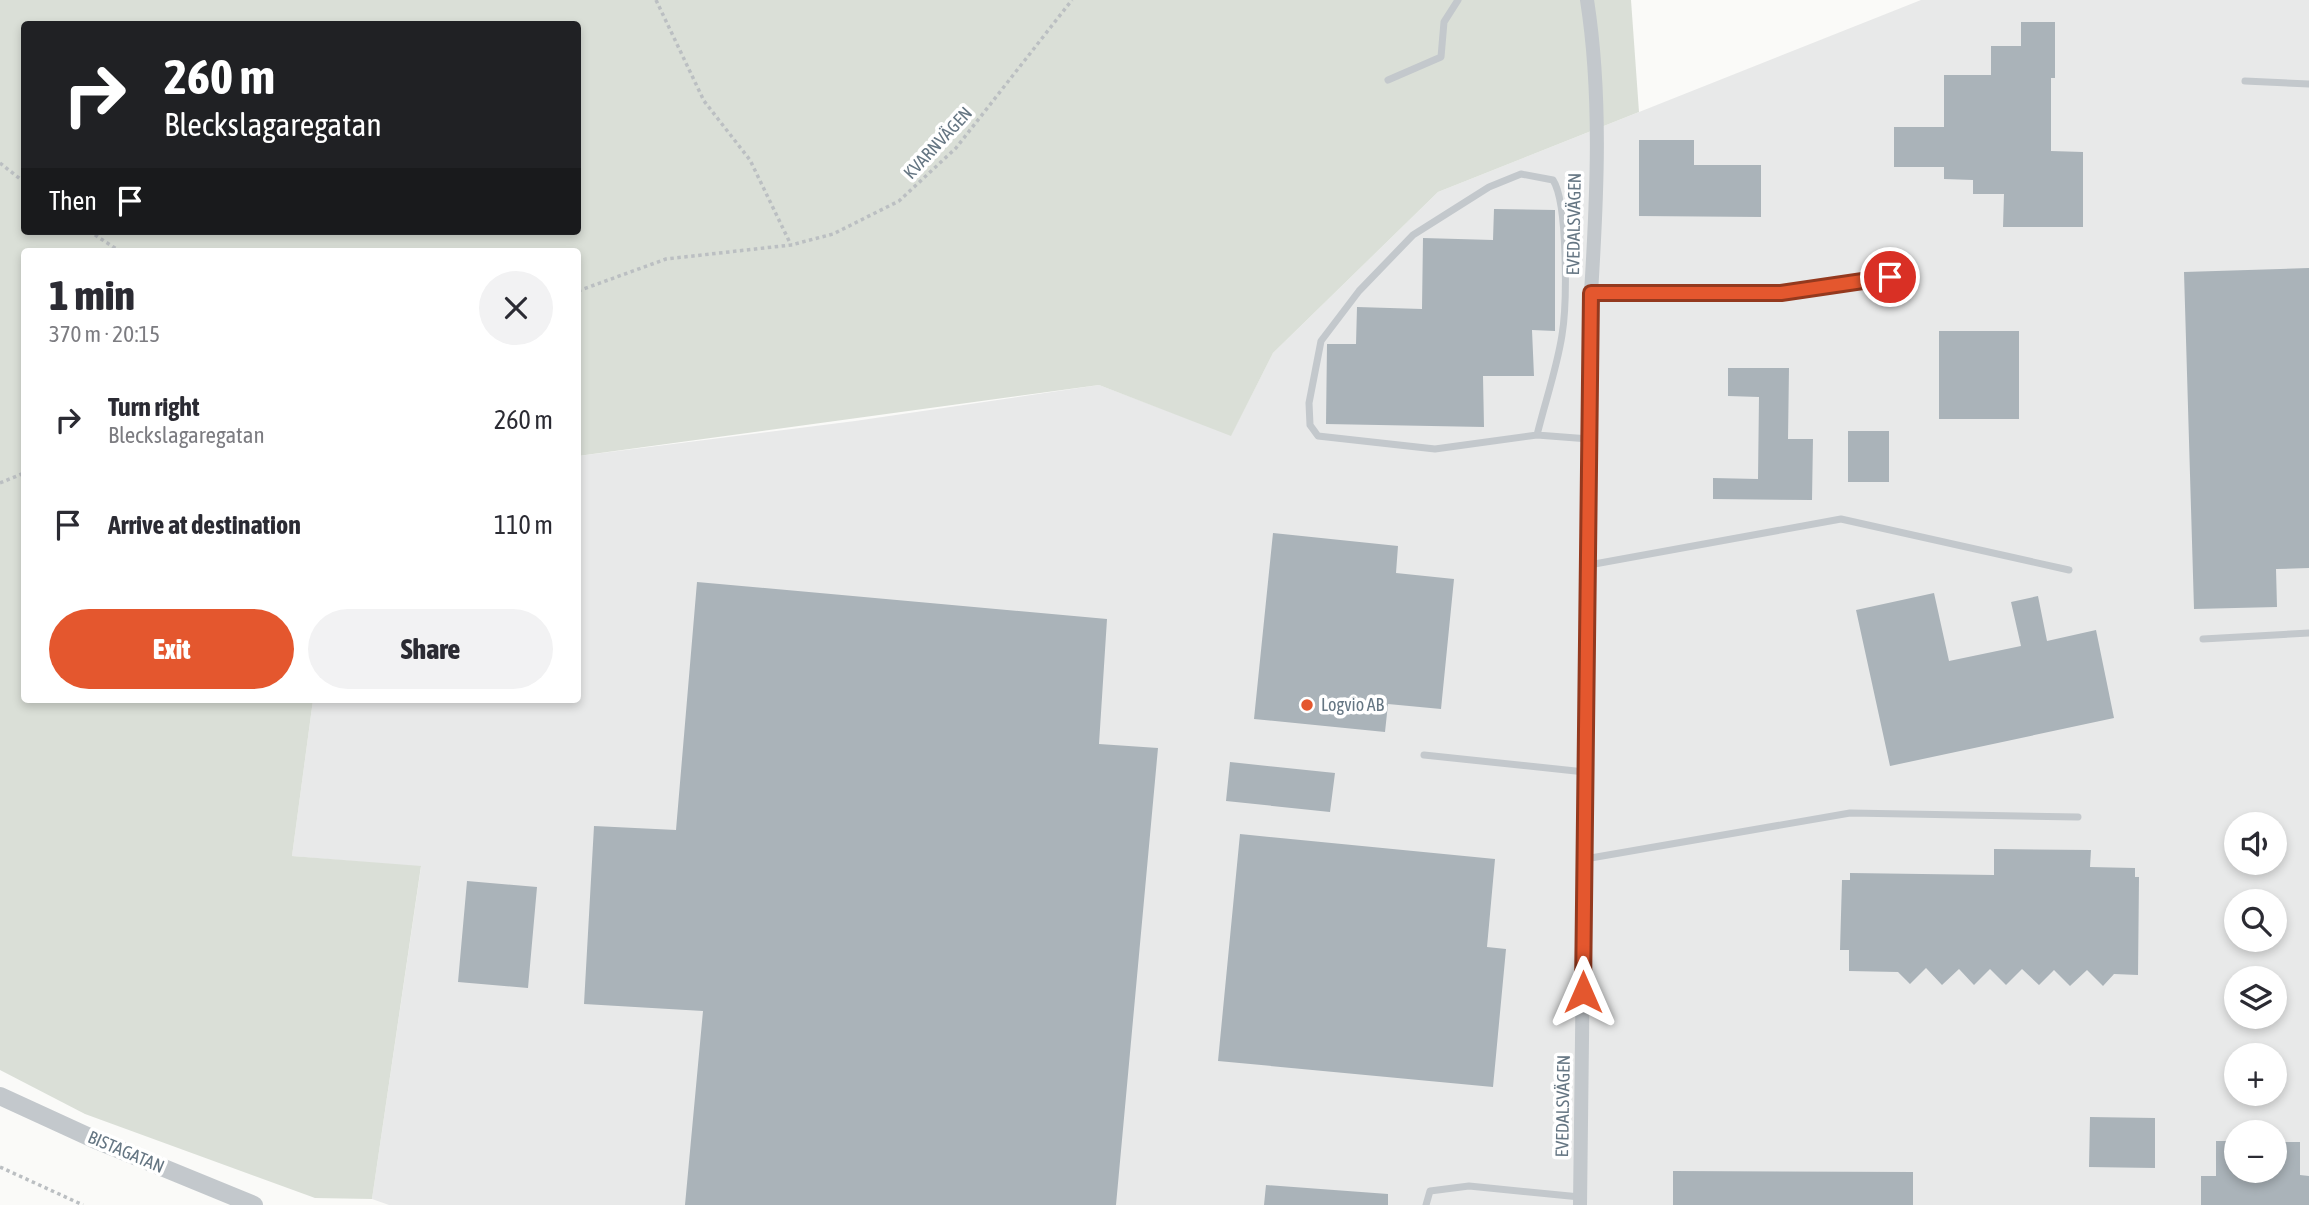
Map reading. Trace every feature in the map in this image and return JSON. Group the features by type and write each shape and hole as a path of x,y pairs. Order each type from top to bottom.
{"street":[{"name":"EVEDALSVÄGEN","path":"1580,1201 1591,293 1595,225 1595,79 1587,0"},
{"path":"1591,293 1781,293 1890,277"},
{"name":"BISTAGATAN","path":"0,1096 97,1141 254,1205"}],"lane":[{"path":"1388,80 1441,57 1444,22 1458,0"},
{"path":"2245,81 2309,84"},
{"path":"1537,435 1562,334 1564,216 1560,191 1553,180 1521,174 1489,187 1413,235 1359,290 1321,341 1309,403 1310,425 1318,436 1436,449 1537,435 1590,439"},
{"path":"1589,565 1841,519 2069,570"},
{"path":"2203,639 2309,633"},
{"path":"1424,755 1586,772"},
{"path":"1584,859 1850,813 2078,817"},
{"path":"1426,1205 1430,1191 1469,1186 1580,1201"}],"path":[{"path":"656,0 704,102 750,160 791,245"},
{"name":"KVARNVÄGEN","path":"581,289 666,259 791,245 852,228 900,201 919,187 989,108 1072,0"},
{"path":"0,163 21,180"},
{"path":"95,235 115,248"},
{"path":"0,484 21,474"},
{"path":"0,1167 83,1205"}],"shaded area":[{"path":"0,0 1631,0 1639,112 1438,192 1273,353 1231,436 1099,385 581,456 581,248 21,248 21,703 313,703 292,856 421,866 372,1199 315,1198 85,1114 0,1070"},
{"path":"1921,0 2309,0 2309,1205 389,1205 372,1199 421,867 292,856 313,703 581,703 581,456 855,421 1099,385 1231,435 1273,353 1438,192"}],"building":[{"path":"2021,22 2055,22 2055,78 2051,78 2051,151 2083,152 2083,227 2003,227 2004,194 1973,194 1973,180 1944,179 1944,167 1894,167 1894,127 1944,127 1944,75 1991,75 1991,46 2021,46"},
{"path":"1639,140 1694,140 1694,165 1761,165 1761,217 1639,216"},
{"path":"1494,209 1555,210 1555,331 1532,330 1534,376 1483,376 1484,427 1326,424 1327,344 1356,344 1357,307 1422,309 1423,238 1493,240"},
{"path":"2309,268 2309,568 2276,569 2277,607 2194,609 2184,272"},
{"path":"1939,331 2019,331 2019,419 1939,419"},
{"path":"1728,368 1789,368 1788,439 1813,439 1812,500 1713,499 1713,478 1758,479 1759,397 1728,396"},
{"path":"1848,431 1889,431 1889,482 1848,482"},
{"path":"1273,533 1398,546 1396,573 1454,579 1441,709 1388,704 1385,732 1254,719"},
{"path":"697,582 1107,619 1099,744 1158,748 1116,1205 685,1205 703,1011 584,1004 594,826 676,830"},
{"path":"1934,593 1949,661 2021,646 2011,602 2038,596 2047,641 2096,630 2114,718 1890,766 1856,610"},
{"path":"1230,762 1335,773 1330,812 1226,801"},
{"path":"1240,834 1495,859 1487,947 1506,949 1493,1087 1218,1061"},
{"path":"1994,849 2091,850 2090,867 2135,868 2135,877 2139,877 2138,975 2114,974 2103,986 2087,970 2070,986 2054,970 2039,985 2022,969 2006,985 1990,969 1974,985 1959,969 1942,985 1926,968 1910,984 1898,972 1849,971 1849,950 1840,950 1842,880 1850,880 1850,873 1994,875"},
{"path":"467,881 537,887 528,988 458,982"},
{"path":"2090,1117 2155,1118 2155,1168 2089,1167"},
{"path":"2216,1141 2224,1141 2224,1183 2287,1183 2287,1142 2300,1142 2300,1175 2309,1176 2309,1205 2201,1205 2201,1176 2216,1176"},
{"path":"1673,1171 1913,1172 1913,1205 1673,1205"},
{"path":"1266,1185 1388,1194 1388,1205 1264,1205"}],"place":[{"name":"Logvio AB","path":"1307,705"}],"route":[{"path":"1583,992 1591,293 1781,293 1890,277"}]}
